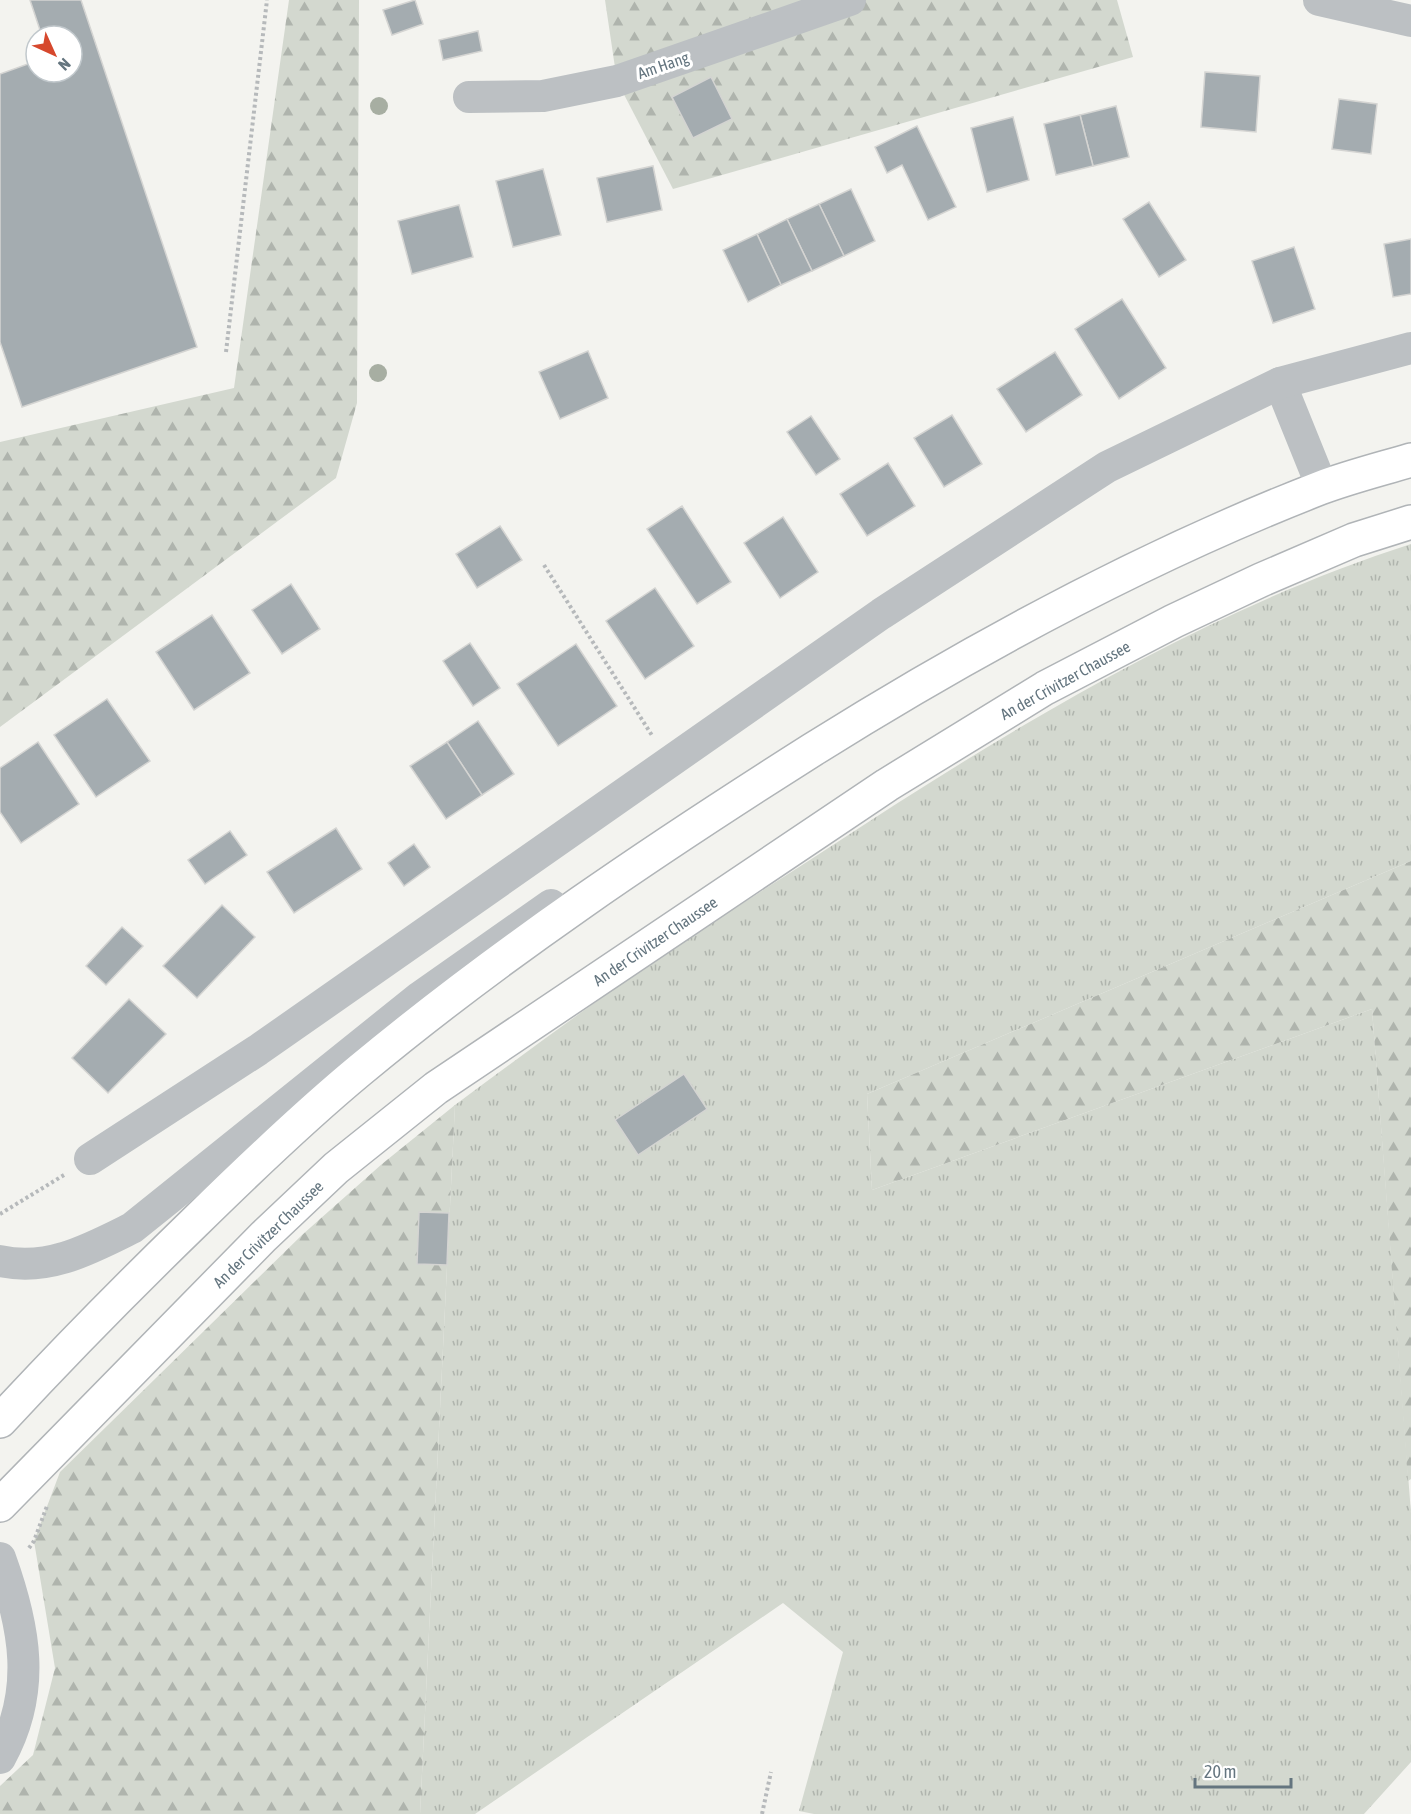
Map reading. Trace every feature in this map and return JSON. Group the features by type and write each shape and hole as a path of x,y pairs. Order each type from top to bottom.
{"main road":[{"path":"0,1421 165,1251 262,1156 358,1071 467,985 670,840 959,660 1189,545 1322,487 1411,460"},
{"name":"An der Crivitzer Chaussee","path":"0,1505 263,1237 336,1168 436,1088 887,785 1046,688 1174,621 1261,580 1354,540 1411,522"}],"street":[{"name":"Am Hang","path":"469,98 543,96 617,81 850,0"},
{"path":"1319,0 1411,21"},
{"path":"90,1160 258,1050 881,614 1107,467 1280,383 1411,348"},
{"path":"1280,383 1322,487"},
{"path":"0,1261 19,1265 51,1262 93,1247 132,1228 429,990 575,889 670,840"},
{"path":"0,1758 20,1711 23,1692 22,1638 18,1614 3,1566"},
{"path":"0,1658 23,1692"}],"path":[{"path":"226,352 267,0"},
{"path":"544,565 669,763"},
{"path":"0,1214 90,1160"},
{"path":"3,1566 34,1541 49,1502"},
{"path":"762,1814 771,1772"}],"green space":[{"path":"289,0 359,0 357,403 336,478 0,727 0,442 234,388"},
{"path":"605,0 1117,0 1133,57 673,189 617,81"},
{"path":"1411,544 1411,861 867,1094 872,1190 1372,1009 1411,1513 1411,1762 1364,1814 814,1814 799,1811 843,1652 783,1603 475,1814 420,1814 455,1105 671,950 971,757 1041,715 1185,637 1334,571"},
{"path":"1411,861 1411,1479 1408,1481 1372,1009 872,1190 867,1094"},
{"path":"455,1105 420,1814 0,1814 0,1786 33,1755 55,1668 34,1541 60,1472 302,1235 382,1164"}],"building":[{"path":"30,0 81,0 197,347 22,407 0,342 0,74 24,65 24,84 84,84 84,24 38,24"},
{"path":"415,0 423,24 392,35 383,10"},
{"path":"478,31 482,51 443,60 439,40"},
{"path":"1205,72 1260,76 1256,132 1201,127"},
{"path":"711,77 732,119 693,138 672,97"},
{"path":"1339,99 1377,104 1371,154 1332,149"},
{"path":"1116,106 1129,157 1093,166 1080,115"},
{"path":"1080,115 1093,166 1056,175 1044,124"},
{"path":"1013,117 1029,180 987,192 971,128"},
{"path":"917,126 956,207 928,220 902,165 887,173 875,147"},
{"path":"653,166 662,210 607,222 597,178"},
{"path":"543,169 561,235 513,247 496,181"},
{"path":"851,189 875,241 844,256 819,204"},
{"path":"1149,202 1186,260 1159,277 1123,219"},
{"path":"819,204 844,256 812,271 787,219"},
{"path":"459,205 473,257 412,274 398,221"},
{"path":"787,219 812,271 781,285 757,234"},
{"path":"757,234 781,285 748,302 723,250"},
{"path":"1411,239 1411,294 1393,297 1384,244"},
{"path":"1294,247 1315,309 1273,323 1252,261"},
{"path":"1122,299 1166,368 1119,399 1075,329"},
{"path":"588,351 608,398 560,419 539,372"},
{"path":"1055,352 1082,395 1026,432 997,389"},
{"path":"952,415 982,464 944,487 914,438"},
{"path":"811,416 840,459 816,475 787,432"},
{"path":"888,463 915,506 867,536 840,494"},
{"path":"682,506 731,582 697,604 647,529"},
{"path":"783,517 818,572 780,598 744,543"},
{"path":"500,526 522,560 477,588 456,554"},
{"path":"291,584 320,629 282,654 252,610"},
{"path":"655,588 694,646 645,679 606,621"},
{"path":"212,615 250,673 194,710 156,652"},
{"path":"470,643 500,688 473,706 443,661"},
{"path":"576,644 617,706 558,746 517,684"},
{"path":"107,699 150,761 96,797 54,735"},
{"path":"478,721 514,774 482,795 447,742"},
{"path":"38,742 79,804 21,843 0,812 0,768"},
{"path":"447,742 482,795 446,819 410,766"},
{"path":"336,828 362,869 294,913 267,872"},
{"path":"230,831 247,855 205,884 188,860"},
{"path":"414,844 430,867 404,886 388,863"},
{"path":"222,905 255,937 197,998 163,966"},
{"path":"122,927 143,946 106,985 86,966"},
{"path":"129,999 166,1034 108,1093 72,1058"},
{"path":"684,1074 707,1109 638,1155 615,1120"},
{"path":"419,1212 449,1213 447,1265 417,1264"}]}
